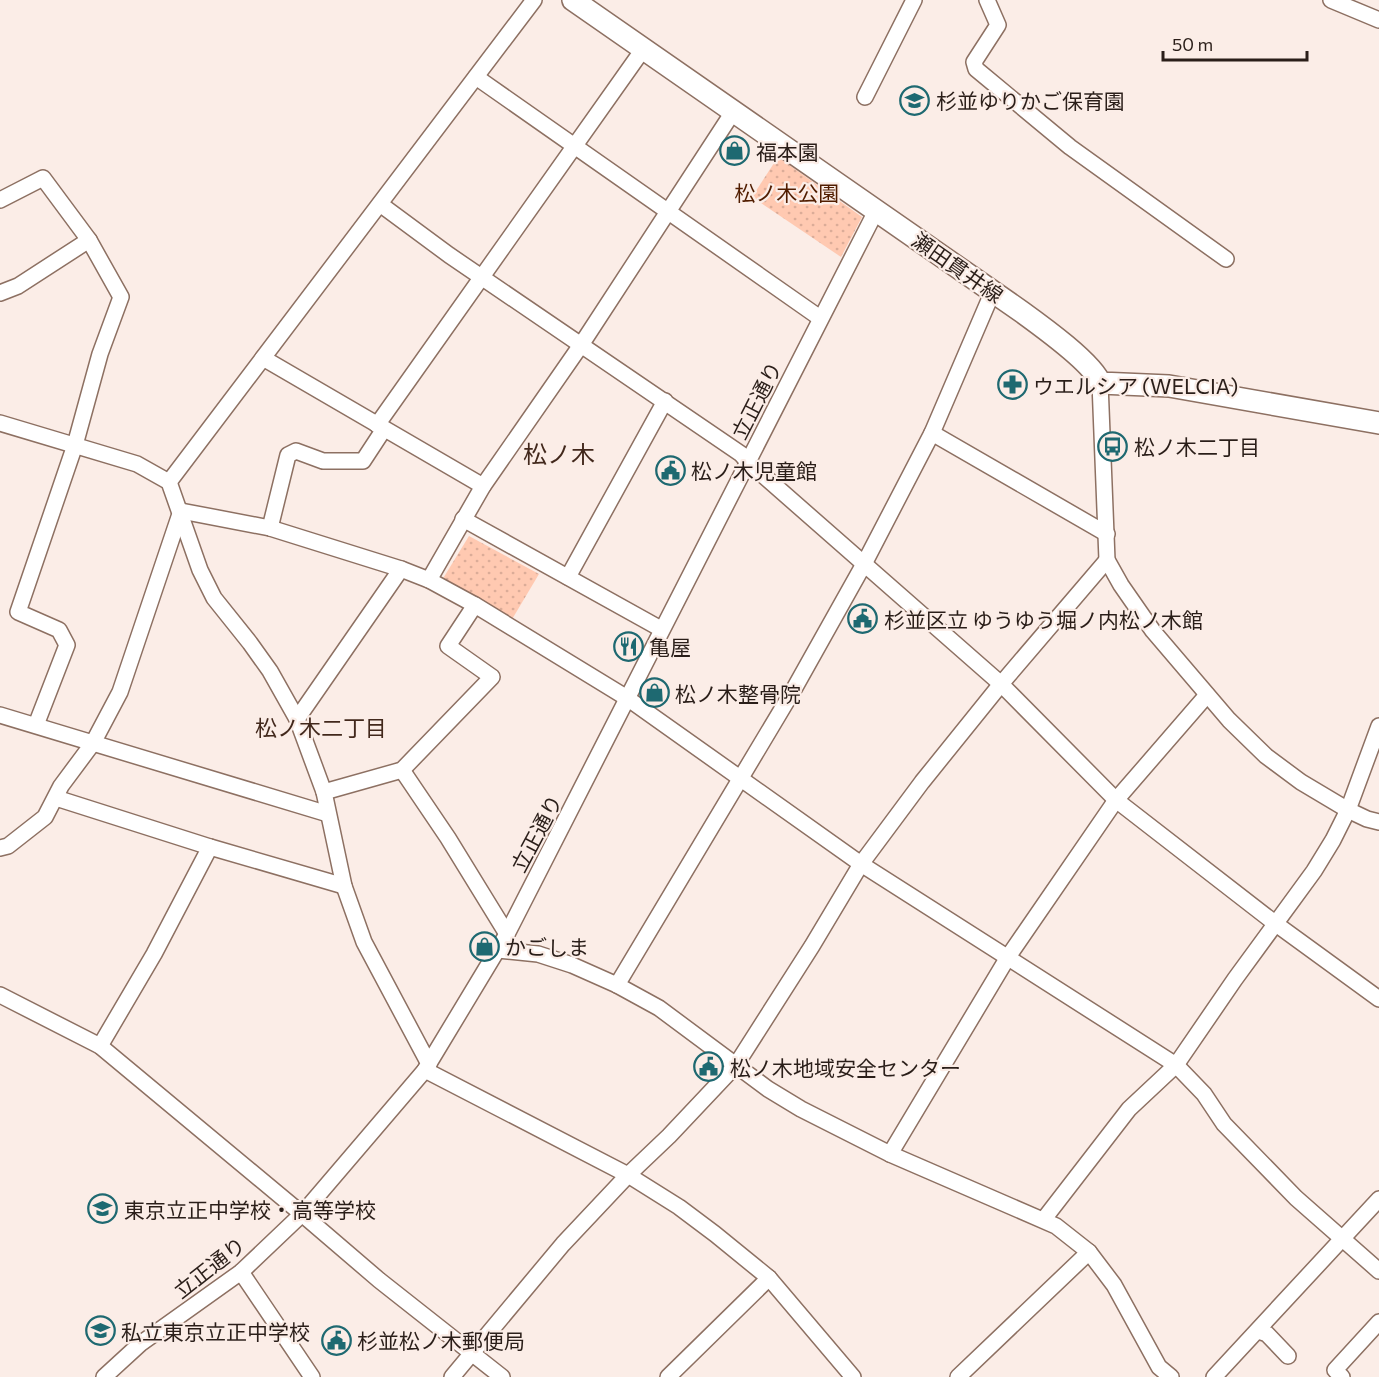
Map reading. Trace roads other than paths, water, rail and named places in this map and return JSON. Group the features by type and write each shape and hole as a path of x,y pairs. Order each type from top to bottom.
{"main road":[{"name":"瀬田貫井線","path":"573,0 993,291 1048,332 1095,373 1100,384"},
{"path":"1100,384 1169,386 1379,423"}],"street":[{"path":"169,482 534,0"},
{"path":"865,97 914,0"},
{"path":"987,0 998,25 974,62 976,69 1070,147 1226,259"},
{"path":"1331,0 1379,20"},
{"path":"270,528 288,455 296,451 323,461 363,461 380,427 482,277 644,48"},
{"path":"476,77 820,318"},
{"path":"429,580 483,486 581,345 733,112"},
{"path":"0,200 43,178 89,240 121,297 100,354 75,445 18,612 59,630 67,645 36,725"},
{"path":"380,204 482,277 741,454 1001,684 1116,800 1276,924 1379,999"},
{"name":"立正通り","path":"104,1377 141,1344 241,1272 302,1214 427,1067 507,934 876,211"},
{"path":"0,293 18,286 89,240"},
{"path":"617,985 742,778 864,564 932,433 993,291"},
{"path":"263,358 483,486"},
{"path":"1100,384 1107,560 1140,613 1228,720 1266,756 1301,782 1348,810 1379,822"},
{"path":"568,577 665,401"},
{"path":"0,423 137,464 169,482 200,570 214,598 264,662 297,718 324,792 344,886 364,942 427,1067 628,1175 715,1233 769,1278 847,1375"},
{"path":"932,433 1107,534"},
{"path":"181,511 270,528 429,580 475,605 627,698 861,864 1176,1065 1204,1094 1224,1124 1296,1198 1379,1271"},
{"path":"0,848 8,846 45,817 61,786 93,743 120,692 181,511"},
{"path":"463,519 661,629"},
{"path":"452,1377 564,1244 736,1065 861,864 922,782 1001,684 1107,560"},
{"path":"297,718 401,569"},
{"path":"324,792 402,770 492,677 448,646 475,605"},
{"path":"890,1154 1008,957 1116,800 1208,695"},
{"path":"0,714 328,814"},
{"path":"1044,1219 1129,1109 1176,1065 1314,871 1348,810 1379,726"},
{"path":"402,770 448,838 507,934"},
{"path":"56,798 210,847 344,886"},
{"path":"100,1046 154,954 210,847"},
{"path":"498,950 538,954 572,965 617,985 659,1008 768,1089 801,1109 890,1154 1056,1226 1089,1252 1114,1285 1160,1374"},
{"path":"0,995 100,1046 379,1281 502,1377"},
{"path":"1214,1377 1379,1199"},
{"path":"958,1377 1089,1252"},
{"path":"241,1272 312,1377"},
{"path":"668,1377 769,1278"},
{"path":"1342,1377 1335,1370 1379,1322"},
{"path":"1258,1330 1267,1334 1288,1356"}],"place":[{"name":"杉並ゆりかご保育園","path":"915,100"},
{"name":"福本園","path":"735,151"},
{"name":"ウエルシア (WELCIA)","path":"1012,385"},
{"name":"松ノ木二丁目","path":"1113,446"},
{"name":"松ノ木児童館","path":"670,470"},
{"name":"杉並区立 ゆうゆう堀ノ内松ノ木館","path":"863,619"},
{"name":"亀屋","path":"628,646"},
{"name":"松ノ木整骨院","path":"654,693"},
{"name":"かごしま","path":"484,946"},
{"name":"松ノ木地域安全センター","path":"709,1067"},
{"name":"東京立正中学校・高等学校","path":"103,1209"},
{"name":"私立東京立正中学校","path":"100,1331"},
{"name":"杉並松ノ木郵便局","path":"336,1340"}],"district":[{"name":"松ノ木","path":"559,453"},
{"name":"松ノ木二丁目","path":"321,727"}],"park label":[{"name":"松ノ木公園","path":"787,192"}]}
